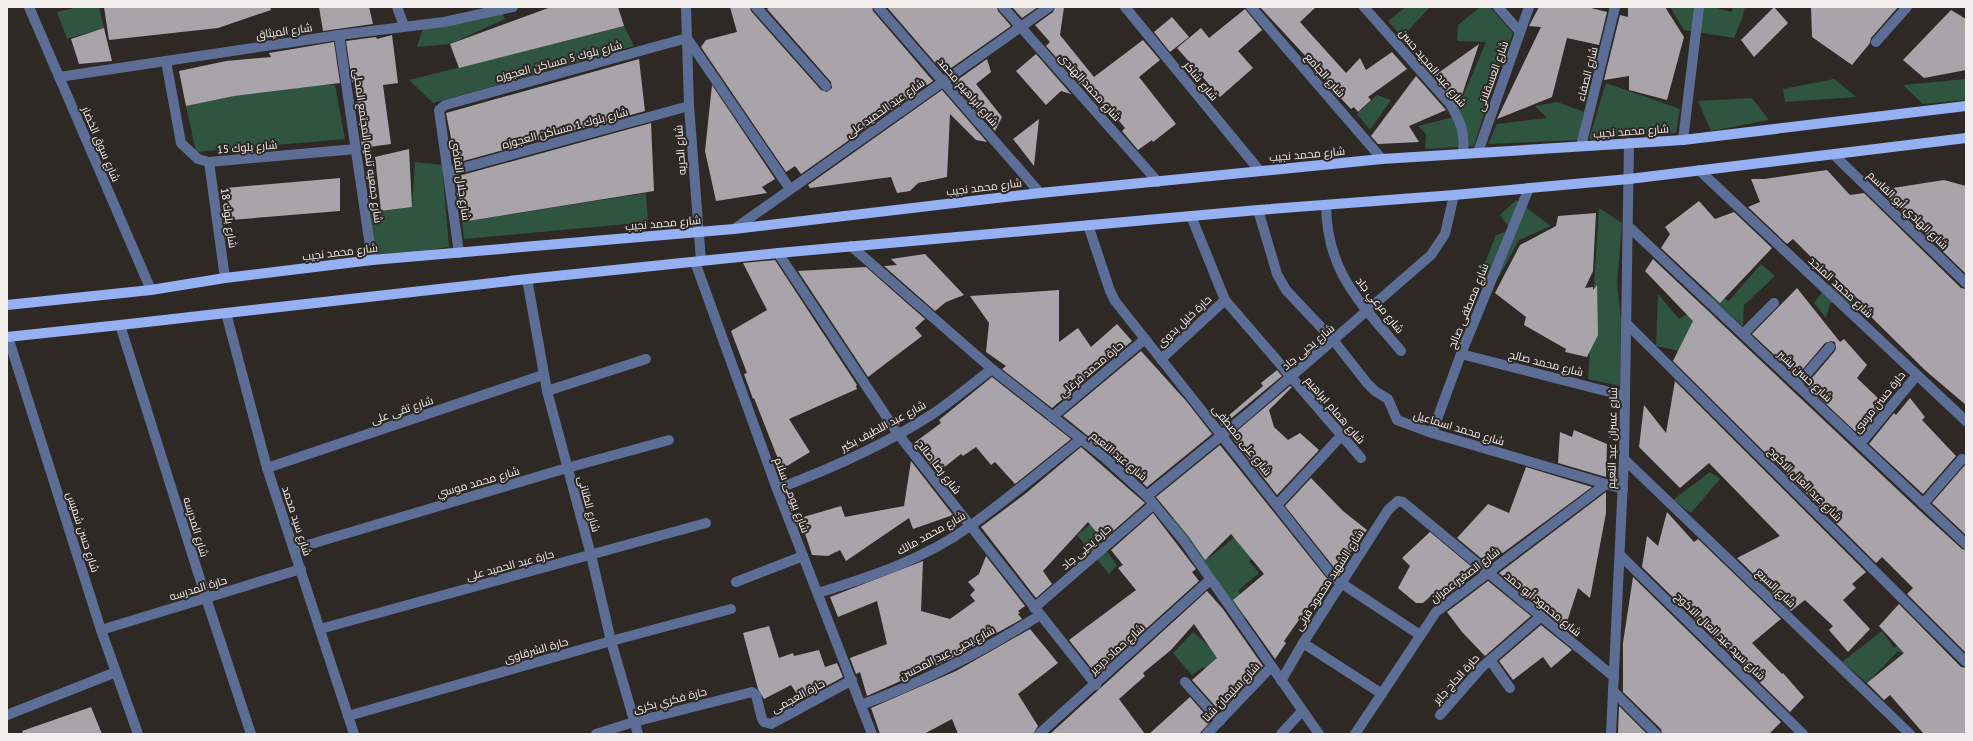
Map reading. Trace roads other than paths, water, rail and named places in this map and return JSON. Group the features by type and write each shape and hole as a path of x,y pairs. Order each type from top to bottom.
{"main road":[{"name":"شارع محمد نجيب","path":"7,305 151,290 225,278 372,260 734,229 1040,193 1158,182 1259,170 1478,152 1683,140 1966,106"},
{"path":"7,337 120,326 527,279 698,261 1258,210 1529,188 1699,170 1966,138"}],"street":[{"name":"شارع سوق الخضار","path":"29,7 151,290"},
{"path":"397,7 404,26"},
{"name":"شارع الميثاق","path":"59,77 339,35 444,22 513,7"},
{"name":"شارع الحريه","path":"686,7 689,106 698,232 698,261"},
{"path":"756,7 826,86"},
{"name":"شارع ابراهيم محمد","path":"878,7 1040,193"},
{"name":"شارع محمد الهندى","path":"1003,7 1158,182"},
{"name":"شارع عبد الحميد على","path":"734,229 1049,7"},
{"name":"شارع شاكر","path":"1125,7 1259,170"},
{"name":"شارع الجامع","path":"1251,7 1382,159"},
{"name":"شارع عبد المجيد حسن","path":"1364,7 1450,104 1460,119 1464,138 1463,154"},
{"path":"1498,7 1520,32"},
{"name":"شارع العسقلانى","path":"1478,152 1529,7"},
{"name":"شارع الصفاء","path":"1582,146 1615,7"},
{"path":"1683,140 1699,7"},
{"path":"1876,42 1907,7"},
{"name":"شارع جمعيه تنميه المجتمع المحلى","path":"339,35 372,260"},
{"path":"687,38 790,189"},
{"name":"شارع بلوك 5 مساكن العجوزه","path":"439,110 445,105 687,38"},
{"name":"شارع بلوك 15","path":"166,61 182,143 198,159 209,162 356,149"},
{"name":"شارع بلوك 1 مساكن العجوزه","path":"448,172 689,106"},
{"name":"شارع جلال القاضى","path":"439,110 459,253"},
{"name":"شارع عسران عبد النعيم","path":"1611,734 1624,459 1629,178 1628,143"},
{"name":"شارع الهادي أبو القاسم","path":"1833,154 1966,283"},
{"name":"شارع بلوك 18","path":"209,162 225,278"},
{"name":"شارع محمد المنجد","path":"1699,170 1966,421"},
{"name":"شارع مصطفى صالح","path":"1432,433 1461,354 1529,188"},
{"name":"شارع يحيى جاد","path":"1147,496 1223,435 1334,341 1431,255 1445,234 1454,195"},
{"name":"شارع مرعي جاد","path":"1326,205 1326,223 1334,258 1342,278 1354,296 1401,350"},
{"name":"شارع محمد اسماعيل","path":"1258,210 1277,274 1286,290 1334,341 1367,383 1388,400 1397,420 1432,433 1623,488"},
{"name":"شارع همام ابراهيم","path":"1191,216 1225,300 1361,458"},
{"name":"شارع على مصطفى","path":"1088,225 1110,291 1115,301 1278,504 1328,570 1340,583 1420,635"},
{"name":"شارع حسن بشير","path":"1628,226 1966,544"},
{"name":"شارع عبد النعيم","path":"851,246 992,369 1126,476 1147,496 1184,541 1319,734"},
{"name":"شارع رضا صالح","path":"778,253 898,434 1096,685"},
{"name":"شارع بيومى سلام","path":"698,261 777,489 872,734"},
{"name":"شارع الطنانى","path":"527,279 543,375 591,555 611,641 638,734"},
{"name":"حارة خليل بدوى","path":"1161,359 1225,300"},
{"path":"1743,334 1774,303"},
{"name":"شارع سيد محمد","path":"226,313 268,468 354,734"},
{"name":"شارع عبد العال الاكوح","path":"1626,323 1966,662"},
{"name":"شارع المدرسه","path":"120,326 206,598 252,734"},
{"name":"شارع حسن شميس","path":"7,337 101,630 138,734"},
{"name":"حارة محمد فرغلي","path":"1052,417 1145,339"},
{"path":"1797,385 1830,347"},
{"name":"شارع محمد صالح","path":"1461,354 1625,396"},
{"path":"547,391 646,359"},
{"name":"شارع عبد اللطيف بكير","path":"777,489 852,458 898,434 931,415 992,369"},
{"name":"شارع تقى على","path":"268,468 543,375"},
{"name":"حارة حسن مرسى","path":"1860,444 1917,375"},
{"path":"1278,504 1342,436"},
{"name":"شارع محمد موسي","path":"294,549 567,468 669,440"},
{"name":"شارع محمد مالك","path":"818,593 858,581 896,566 934,548 970,527 1080,440"},
{"name":"شارع السبع","path":"1624,459 1910,734"},
{"path":"1923,504 1962,459"},
{"name":"شارع الصغير عمران","path":"1356,734 1436,612 1606,484"},
{"name":"شارع الشهيد محمود قرنى","path":"1281,681 1340,583 1388,510 1398,501 1403,502"},
{"name":"شارع محمود أبو حمد","path":"1403,502 1614,677"},
{"name":"حارة يحيى جاد","path":"1037,612 1154,504"},
{"name":"حارة عبد الحميد على","path":"320,629 706,523"},
{"path":"736,582 803,556"},
{"name":"شارع سيد عبد العال الاكوح","path":"1620,556 1804,734"},
{"name":"حارة المدرسه","path":"101,630 301,569"},
{"name":"شارع حماد دردير","path":"1039,734 1096,685 1210,580"},
{"name":"حارة الشرقاوى","path":"348,716 611,641 731,609"},
{"name":"شارع يحيى عبد المحسن","path":"862,705 908,687 954,666 998,642 1037,612"},
{"name":"حارة الحاج جابر","path":"1440,715 1482,667 1540,617"},
{"path":"1303,643 1382,694"},
{"name":"حارة الحاج جابر","path":"1490,660 1510,688"},
{"name":"شارع سليمان شتا","path":"1207,734 1271,667"},
{"path":"7,715 116,672"},
{"name":"حارة العجمى","path":"750,692 756,695 764,722 771,724 852,680"},
{"path":"1186,682 1220,720"},
{"path":"1613,691 1656,734"},
{"name":"حارة فكري بكرى","path":"596,734 634,722 750,692"},
{"path":"1281,734 1302,711"}]}
